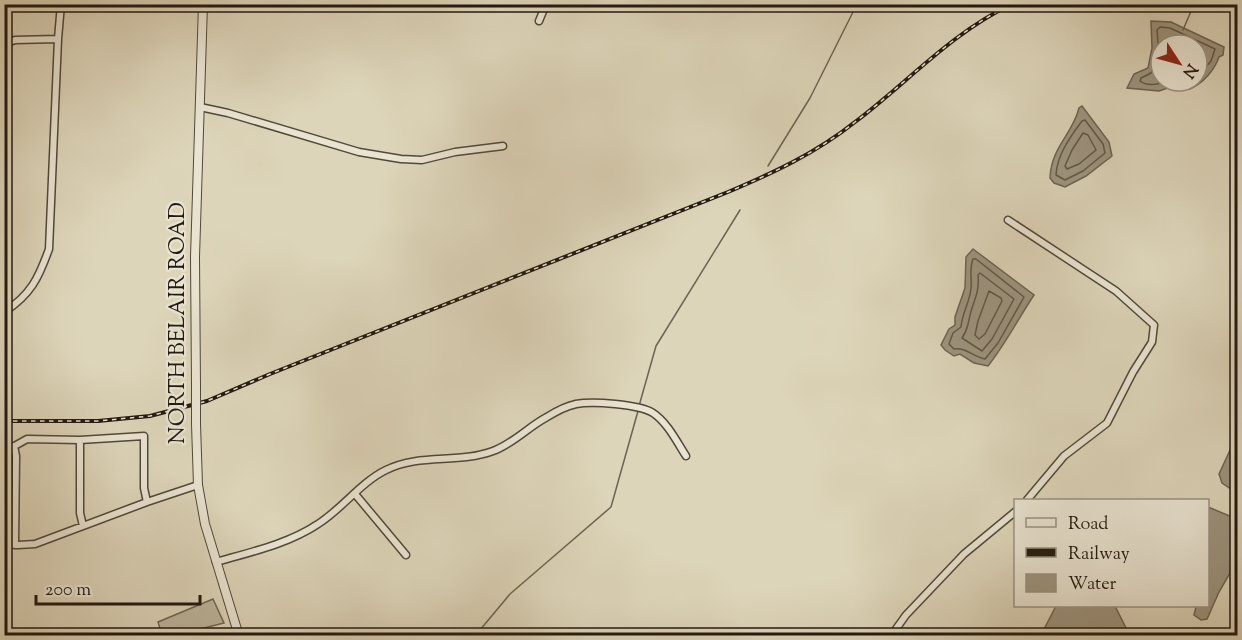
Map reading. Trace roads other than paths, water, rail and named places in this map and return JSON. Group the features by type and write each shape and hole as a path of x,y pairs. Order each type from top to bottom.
{"street":[{"path":"4,312 19,303 38,279 49,249 61,4"},
{"name":"NORTH BELAIR ROAD","path":"202,4 195,280 198,485 205,524 239,636"},
{"path":"539,21 544,9 543,4"},
{"path":"4,44 15,40 58,39"},
{"path":"200,107 228,113 359,152 401,159 422,160 503,147"},
{"path":"1008,220 1116,291 1154,326 1152,342 1133,372 1107,423 1064,456 1030,499"},
{"path":"216,561 263,549 303,533 319,524 384,471 400,464 414,460 475,457 496,450 548,416 576,404 622,404 645,409 660,420 686,456"},
{"path":"4,452 27,439 80,440 144,436 144,488 147,502"},
{"path":"80,440 80,513 83,526"},
{"path":"14,446 16,456 15,545"},
{"path":"4,544 35,544 198,485"},
{"path":"355,494 406,555"},
{"path":"891,636 906,615 964,554 1014,513"}],"water":[{"path":"1151,21 1171,22 1194,33 1151,33"},
{"path":"1209,40 1224,47 1223,55 1219,57 1209,74"},
{"path":"1149,63 1149,90 1127,88 1134,74 1148,68"},
{"path":"1082,106 1109,142 1112,156 1086,176 1065,187 1054,183 1050,178 1051,167 1058,149"},
{"path":"973,249 1034,295 988,366 974,363 960,354 954,356 941,345 949,329 955,325 955,317 965,288 966,257"},
{"path":"1237,440 1237,493 1222,483 1219,474"},
{"path":"1209,507 1237,519 1237,561 1207,619 1201,620 1194,615 1196,607 1209,607"},
{"path":"1055,607 1116,607 1127,630 1127,635 1041,635"}],"waterway":[{"path":"768,166 810,98 857,4"},
{"path":"1183,30 1194,4"},
{"path":"639,406 656,346 740,210"},
{"path":"475,636 510,594 611,507 638,411"}],"railway":[{"path":"4,421 98,421 150,416 207,401 728,192 810,153 874,107 969,29 1012,4"}]}
